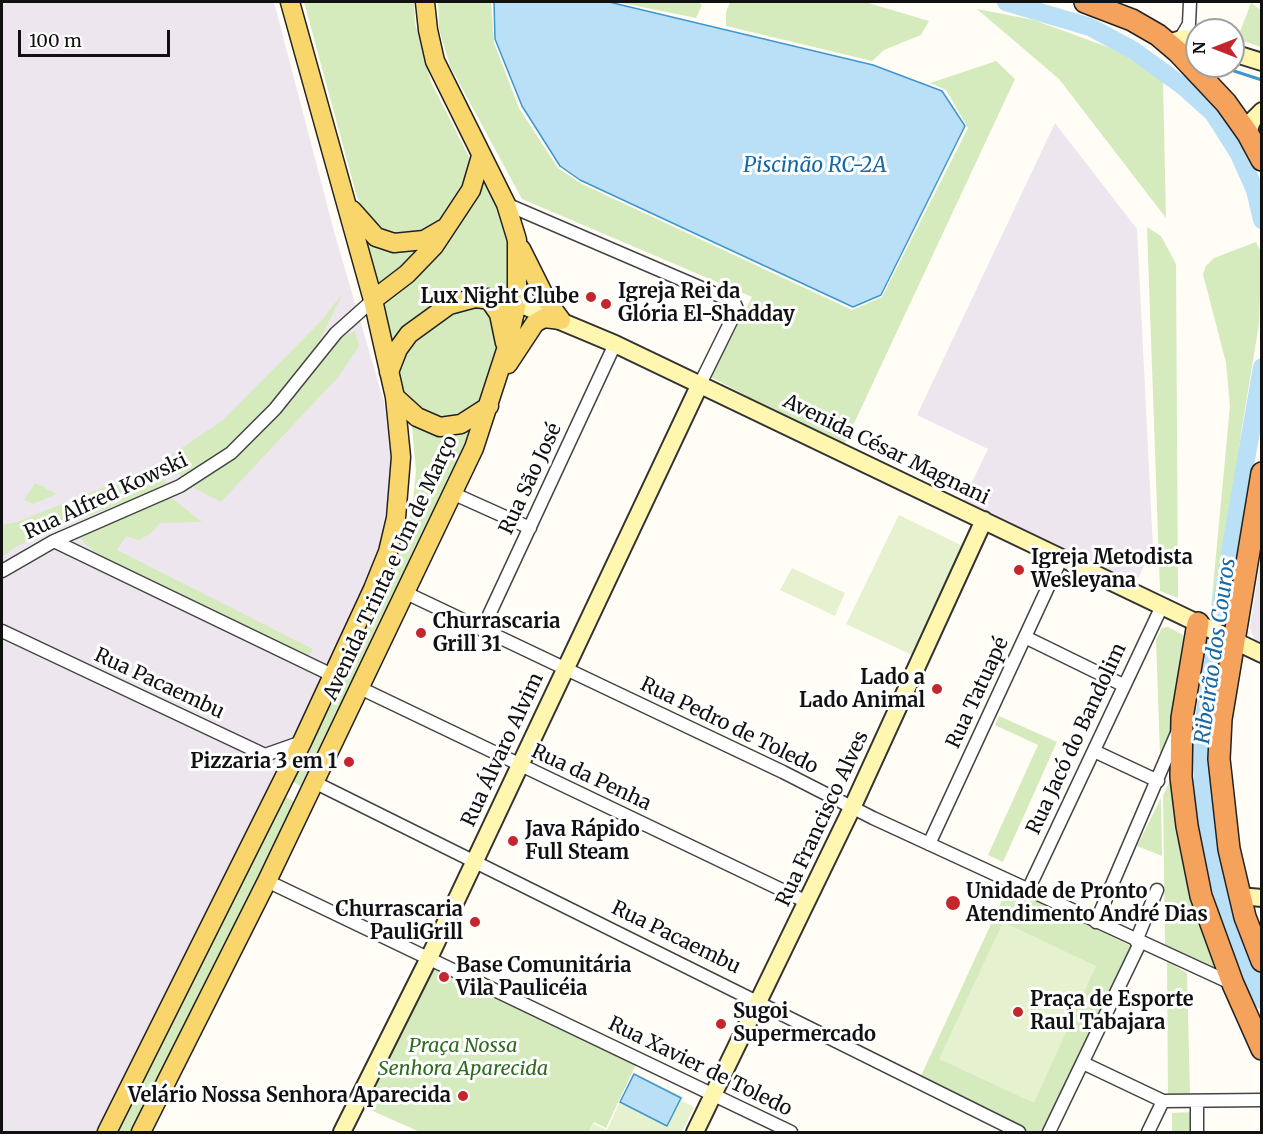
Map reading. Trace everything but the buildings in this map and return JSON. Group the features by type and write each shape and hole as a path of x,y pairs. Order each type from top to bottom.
{"highway":[{"path":"1085,2 1132,20 1174,41 1206,78 1248,134 1262,160"},
{"path":"1262,473 1230,640 1219,759 1227,839 1239,896 1262,961"},
{"path":"1202,625 1182,718 1181,777 1187,826 1201,896 1233,984 1262,1049"}],"main road":[{"name":"Avenida Trinta e Um de Março","path":"107,1132 302,742 373,590 388,552 396,518 400,457 395,397 374,300 290,2"},
{"name":"Avenida Trinta e Um de Março","path":"141,1132 267,881 474,448 498,381 506,350 517,303 517,240 506,204 435,61 425,2"},
{"path":"374,300 421,261 447,227 471,190 482,156"},
{"path":"347,203 369,231 383,240 394,243 424,240 447,227"},
{"path":"517,240 542,292 561,320"},
{"path":"389,372 403,341 421,323 456,302 488,298 517,303"},
{"path":"488,298 499,314 506,350"},
{"path":"498,381 535,323 544,318 561,320"},
{"path":"395,397 417,417 440,427 461,424 489,406"}],"street":[{"path":"1174,41 1189,24 1190,2"},
{"path":"1174,41 1185,41"},
{"path":"1245,57 1262,63"},
{"path":"1248,134 1252,121 1262,111"},
{"path":"506,204 734,302 737,309 700,384"},
{"name":"Rua Alfred Kowski","path":"2,571 54,541 180,486 231,453 275,409 343,326 374,300"},
{"name":"Avenida César Magnani","path":"517,303 561,320 700,384 1262,654"},
{"name":"Rua São José","path":"482,630 615,344"},
{"name":"Rua Álvaro Alvim","path":"342,1132 429,958 518,765 700,384"},
{"path":"452,493 530,528"},
{"name":"Rua Francisco Alves","path":"695,1132 760,1002 852,808 984,520"},
{"path":"54,541 332,675"},
{"name":"Rua Tatuapé","path":"929,844 1062,557"},
{"name":"Rua Pedro de Toledo","path":"404,592 852,808 1233,984"},
{"name":"Rua Jacó do Bandolim","path":"1028,890 1162,606"},
{"name":"Rua Pacaembu","path":"2,631 265,755 302,742"},
{"path":"1025,637 1123,685"},
{"name":"Rua da Penha","path":"360,688 807,902"},
{"path":"1096,922 1158,781 1182,718"},
{"path":"1094,751 1158,781"},
{"name":"Rua Pacaembu","path":"314,782 1019,1132"},
{"name":"Rua Xavier de Toledo","path":"267,881 791,1132"},
{"path":"1049,1132 1138,942 1157,890"},
{"path":"1239,896 1262,898"},
{"path":"1083,1063 1163,1101 1262,1100"},
{"path":"1148,1132 1163,1101"},
{"path":"1197,1102 1197,1132"}],"shaded area":[{"path":"2,2 274,2 335,235 384,402 393,474 379,546 361,591 294,740 99,1132 2,1132"},
{"path":"1055,123 1137,229 1153,548 1134,587 962,503 988,449 917,415"},
{"path":"1261,555 1261,646 1256,644 1250,628"}],"green space":[{"path":"304,2 414,2 415,23 431,82 469,157 467,183 452,207 428,230 392,235 367,216 357,197"},
{"path":"438,2 491,2 494,43 519,108 558,168 582,184 852,310 882,297 968,128 946,90 930,83 996,61 1015,79 843,447 711,377 752,297 522,199 450,66 439,29"},
{"path":"617,2 698,2 702,5 696,18"},
{"path":"730,2 865,2 929,21 921,35 884,50 872,61 726,26 726,12"},
{"path":"1251,3 1261,10 1261,47 1245,42 1245,18"},
{"path":"977,9 1034,20 1124,53 1163,82 1166,218 1059,79"},
{"path":"484,167 508,230 514,298 473,294 389,361 377,300 407,279"},
{"path":"355,220 366,232 429,240 376,294"},
{"path":"1147,227 1161,236 1176,264 1178,598 1160,591"},
{"path":"1256,242 1260,250 1261,265 1259,324 1242,427 1217,609 1211,608 1230,406 1226,363 1203,274 1206,266 1214,258"},
{"path":"343,293 314,352 262,414 227,450 183,478 164,460 223,420 322,320"},
{"path":"486,303 501,348 483,406 441,422 405,399 397,373 403,348 444,313"},
{"path":"355,331 359,346 339,376 221,502 189,485 278,412 342,337"},
{"path":"411,416 420,422 478,418 302,787 290,780 404,542 412,508 416,472"},
{"path":"146,470 170,485 17,546 2,557 2,525 17,522"},
{"path":"35,483 57,494 33,504 24,500"},
{"path":"169,496 202,522 160,523 150,534 139,540 126,536 117,550 313,649 306,659 103,559 83,542 80,535"},
{"path":"899,515 967,548 916,657 846,624"},
{"path":"792,568 845,593 835,616 780,590"},
{"path":"1168,627 1183,635 1182,675 1164,758 1160,755 1156,639 1162,628"},
{"path":"999,716 1057,742 1003,862 988,855 1038,745 995,725"},
{"path":"1171,778 1222,973 1165,945 1163,796"},
{"path":"284,796 295,802 132,1132 118,1132"},
{"path":"1161,798 1162,856 1137,846"},
{"name":"Praça de Esporte Raul Tabajara","path":"1008,887 1133,947 1043,1132 1028,1132 920,1078"},
{"name":"Praça de Esporte Raul Tabajara","path":"1003,922 1096,966 1034,1103 939,1059"},
{"name":"Praça Nossa Senhora Aparecida","path":"428,960 638,1060 606,1128 594,1122 589,1132 420,1132 359,1105"},
{"path":"1167,961 1187,973 1190,1096 1168,1097"},
{"path":"633,1073 684,1097 682,1101 694,1107 682,1132 589,1132 594,1124 607,1130"},
{"path":"1194,1112 1195,1132 1172,1132 1172,1113"}],"water":[{"name":"Piscinão RC-2A","path":"494,2 609,2 873,65 942,91 965,126 881,295 853,307 580,180 560,166 522,106 495,39"},
{"path":"634,1074 681,1098 667,1126 620,1102"}],"waterway":[{"name":"Ribeirão dos Couros","path":"1006,2 1090,27 1133,50 1184,87 1213,113 1239,154 1255,190 1262,220"},
{"name":"Ribeirão dos Couros","path":"1245,75 1262,80"},
{"name":"Ribeirão dos Couros","path":"1262,367 1211,663 1201,746 1204,797 1213,862 1238,945 1262,1000"}],"place":[{"name":"Lux Night Clube","path":"591,297"},
{"name":"Igreja Rei da Glória El-Shadday","path":"606,304"},
{"name":"Igreja Metodista Wesleyana","path":"1019,570"},
{"name":"Churrascaria Grill 31","path":"421,633"},
{"name":"Lado a Lado Animal","path":"937,689"},
{"name":"Pizzaria 3 em 1","path":"349,762"},
{"name":"Java Rápido Full Steam","path":"513,841"},
{"name":"Unidade de Pronto Atendimento André Dias","path":"953,903"},
{"name":"Churrascaria PauliGrill","path":"475,922"},
{"name":"Base Comunitária Vila Paulicéia","path":"444,977"},
{"name":"Praça de Esporte Raul Tabajara","path":"1018,1012"},
{"name":"Sugoi Supermercado","path":"721,1024"},
{"name":"Velário Nossa Senhora Aparecida","path":"463,1096"}]}
